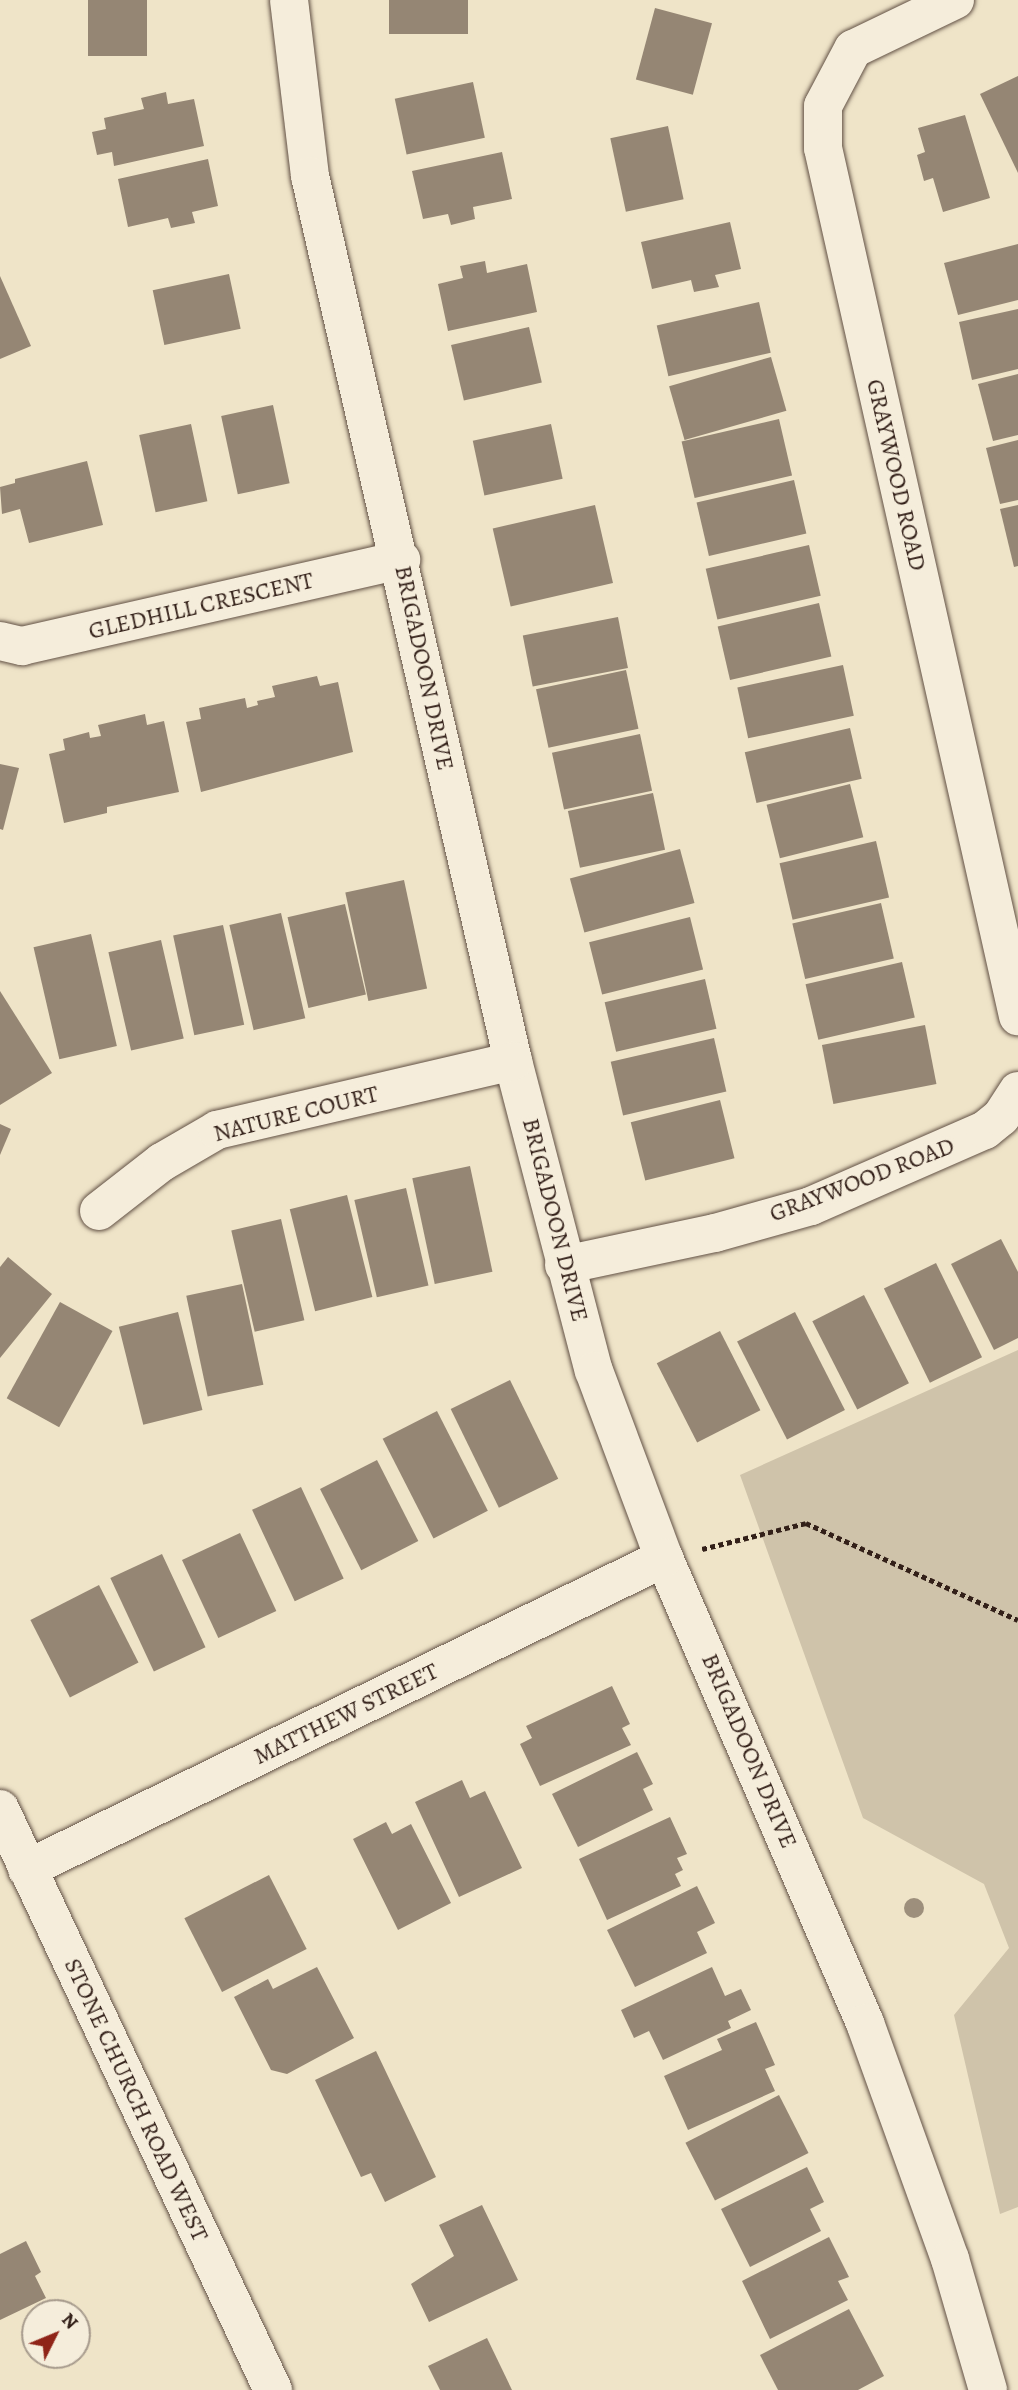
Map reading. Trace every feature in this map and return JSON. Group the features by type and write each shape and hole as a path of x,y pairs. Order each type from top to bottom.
{"street":[{"name":"BRIGADOON DRIVE","path":"289,0 310,176 401,561 513,1061 564,1265 594,1371 664,1558 865,2023 950,2259 988,2390"},
{"name":"GRAYWOOD ROAD","path":"955,0 853,49 823,106 822,148 1018,1016"},
{"name":"GLEDHILL CRESCENT","path":"0,641 31,644 401,561"},
{"name":"NATURE COURT","path":"99,1211 162,1162 217,1130 513,1061"},
{"name":"GRAYWOOD ROAD","path":"564,1265 715,1233 811,1206 985,1130 1001,1117 1018,1091"},
{"name":"MATTHEW STREET","path":"27,1870 664,1558"},
{"name":"STONE CHURCH ROAD WEST","path":"0,1809 273,2390"}],"path":[{"path":"664,1558 806,1523 1018,1620"}],"shaded area":[{"path":"1018,1350 1018,2207 1000,2214 954,2015 1009,1948 984,1884 863,1818 740,1475"}],"building":[{"path":"88,0 147,0 147,56 88,56"},
{"path":"389,0 468,0 468,34 389,34"},
{"path":"655,8 712,23 693,95 636,79"},
{"path":"1018,76 1018,173 980,94"},
{"path":"473,82 485,138 407,154 395,99"},
{"path":"166,92 168,104 194,99 204,146 114,166 112,152 97,155 92,132 106,129 104,118 144,109 141,98"},
{"path":"965,115 990,198 943,212 933,178 924,181 917,155 925,152 918,128"},
{"path":"668,126 684,199 626,212 610,138"},
{"path":"502,152 512,199 473,207 475,219 451,225 448,214 423,219 412,171"},
{"path":"208,159 218,206 192,212 195,223 171,228 168,218 128,227 118,179"},
{"path":"730,222 741,269 715,275 719,287 694,292 691,280 652,289 641,242"},
{"path":"1018,244 1018,300 958,315 944,263"},
{"path":"485,261 487,273 527,264 537,312 448,331 438,284 463,278 460,266"},
{"path":"229,274 241,329 164,345 153,290"},
{"path":"0,276 31,346 0,359"},
{"path":"759,302 771,353 668,376 657,326"},
{"path":"1018,309 1018,369 972,380 959,322"},
{"path":"529,327 542,383 464,401 451,345"},
{"path":"771,357 786,411 685,440 669,386"},
{"path":"1018,374 1018,435 993,441 978,384"},
{"path":"273,405 290,483 238,494 221,416"},
{"path":"779,419 792,476 695,498 682,441"},
{"path":"191,424 207,501 156,512 139,435"},
{"path":"551,424 563,479 484,495 473,441"},
{"path":"1018,440 1018,500 1000,504 986,448"},
{"path":"87,461 103,525 29,543 20,509 2,514 0,487 15,483 15,479"},
{"path":"794,480 806,534 709,556 697,502"},
{"path":"595,505 613,583 511,607 493,529"},
{"path":"1018,505 1018,566 1014,567 1000,509"},
{"path":"809,545 821,596 717,620 706,569"},
{"path":"819,603 831,657 730,680 718,626"},
{"path":"618,617 628,668 533,687 523,636"},
{"path":"843,665 854,716 748,738 737,687"},
{"path":"626,670 638,729 548,748 536,689"},
{"path":"317,676 320,686 338,682 353,752 201,792 186,722 201,719 199,708 245,698 247,708 258,705 257,701 275,697 272,686"},
{"path":"145,714 147,725 164,721 179,792 107,807 107,813 64,823 49,754 65,750 63,739 89,732 90,738 101,736 98,725"},
{"path":"850,728 862,779 756,803 745,752"},
{"path":"640,734 652,791 564,809 552,753"},
{"path":"0,764 19,768 3,830 0,829"},
{"path":"850,784 863,837 780,858 767,805"},
{"path":"653,793 665,850 580,868 568,811"},
{"path":"876,841 889,898 793,920 780,863"},
{"path":"680,849 694,903 584,933 570,879"},
{"path":"404,880 427,989 368,1001 345,892"},
{"path":"881,903 894,959 805,979 792,923"},
{"path":"345,904 366,995 308,1008 288,917"},
{"path":"281,913 305,1018 254,1030 229,925"},
{"path":"690,917 703,969 602,995 589,942"},
{"path":"223,925 244,1025 194,1035 173,936"},
{"path":"91,934 117,1046 59,1059 34,947"},
{"path":"161,940 184,1038 131,1051 108,952"},
{"path":"902,962 915,1018 818,1040 806,984"},
{"path":"705,979 716,1029 616,1052 605,1002"},
{"path":"0,991 52,1073 0,1105"},
{"path":"925,1025 936,1084 833,1104 822,1045"},
{"path":"714,1038 726,1092 623,1115 611,1062"},
{"path":"720,1100 735,1158 645,1180 631,1122"},
{"path":"0,1124 11,1129 0,1155"},
{"path":"470,1166 492,1272 435,1284 412,1178"},
{"path":"406,1188 428,1285 377,1297 354,1200"},
{"path":"347,1195 372,1297 315,1311 290,1209"},
{"path":"281,1219 304,1320 255,1332 231,1230"},
{"path":"1001,1239 1018,1272 1018,1338 994,1350 951,1264"},
{"path":"8,1257 52,1294 0,1358 0,1267"},
{"path":"936,1263 982,1357 930,1383 884,1288"},
{"path":"242,1284 263,1385 208,1397 186,1296"},
{"path":"864,1295 909,1383 857,1410 812,1321"},
{"path":"60,1302 112,1331 59,1427 7,1398"},
{"path":"178,1312 202,1410 143,1425 119,1327"},
{"path":"795,1312 845,1410 787,1440 737,1342"},
{"path":"720,1331 760,1410 697,1443 657,1363"},
{"path":"510,1380 558,1479 499,1508 451,1409"},
{"path":"437,1411 488,1511 433,1538 383,1439"},
{"path":"377,1460 418,1541 361,1570 320,1489"},
{"path":"301,1487 344,1579 295,1601 252,1510"},
{"path":"240,1533 276,1611 218,1638 182,1560"},
{"path":"162,1554 206,1647 154,1671 110,1578"},
{"path":"99,1585 138,1663 70,1697 30,1620"},
{"path":"612,1686 630,1724 622,1728 631,1745 540,1786 520,1744 532,1738 526,1726"},
{"path":"637,1752 653,1784 643,1789 653,1810 578,1847 552,1794"},
{"path":"462,1780 470,1798 485,1791 522,1868 459,1897 415,1802"},
{"path":"670,1817 687,1854 677,1858 683,1870 675,1874 681,1886 607,1920 579,1859"},
{"path":"386,1822 392,1834 411,1824 451,1903 398,1930 353,1839"},
{"path":"269,1875 307,1949 222,1992 184,1918"},
{"path":"697,1886 715,1923 697,1932 707,1953 635,1987 607,1930"},
{"path":"317,1967 354,2038 287,2074 271,2070 234,1997 268,1979 273,1989"},
{"path":"712,1967 725,1996 741,1989 751,2010 728,2021 731,2028 663,2060 649,2031 634,2038 621,2010"},
{"path":"756,2022 775,2065 765,2069 775,2091 688,2130 664,2076 722,2050 717,2039"},
{"path":"376,2051 436,2177 385,2202 371,2173 361,2177 315,2080"},
{"path":"779,2095 809,2153 715,2201 685,2143"},
{"path":"807,2167 824,2202 810,2209 821,2231 750,2267 721,2209"},
{"path":"482,2205 518,2280 429,2322 411,2284 454,2256 439,2225"},
{"path":"829,2237 849,2277 838,2281 848,2300 770,2339 742,2281"},
{"path":"26,2241 41,2272 35,2276 46,2298 21,2299 21,2310 0,2320 0,2254"},
{"path":"849,2309 884,2376 858,2390 778,2390 760,2355"},
{"path":"487,2338 512,2390 440,2390 428,2366"}]}
